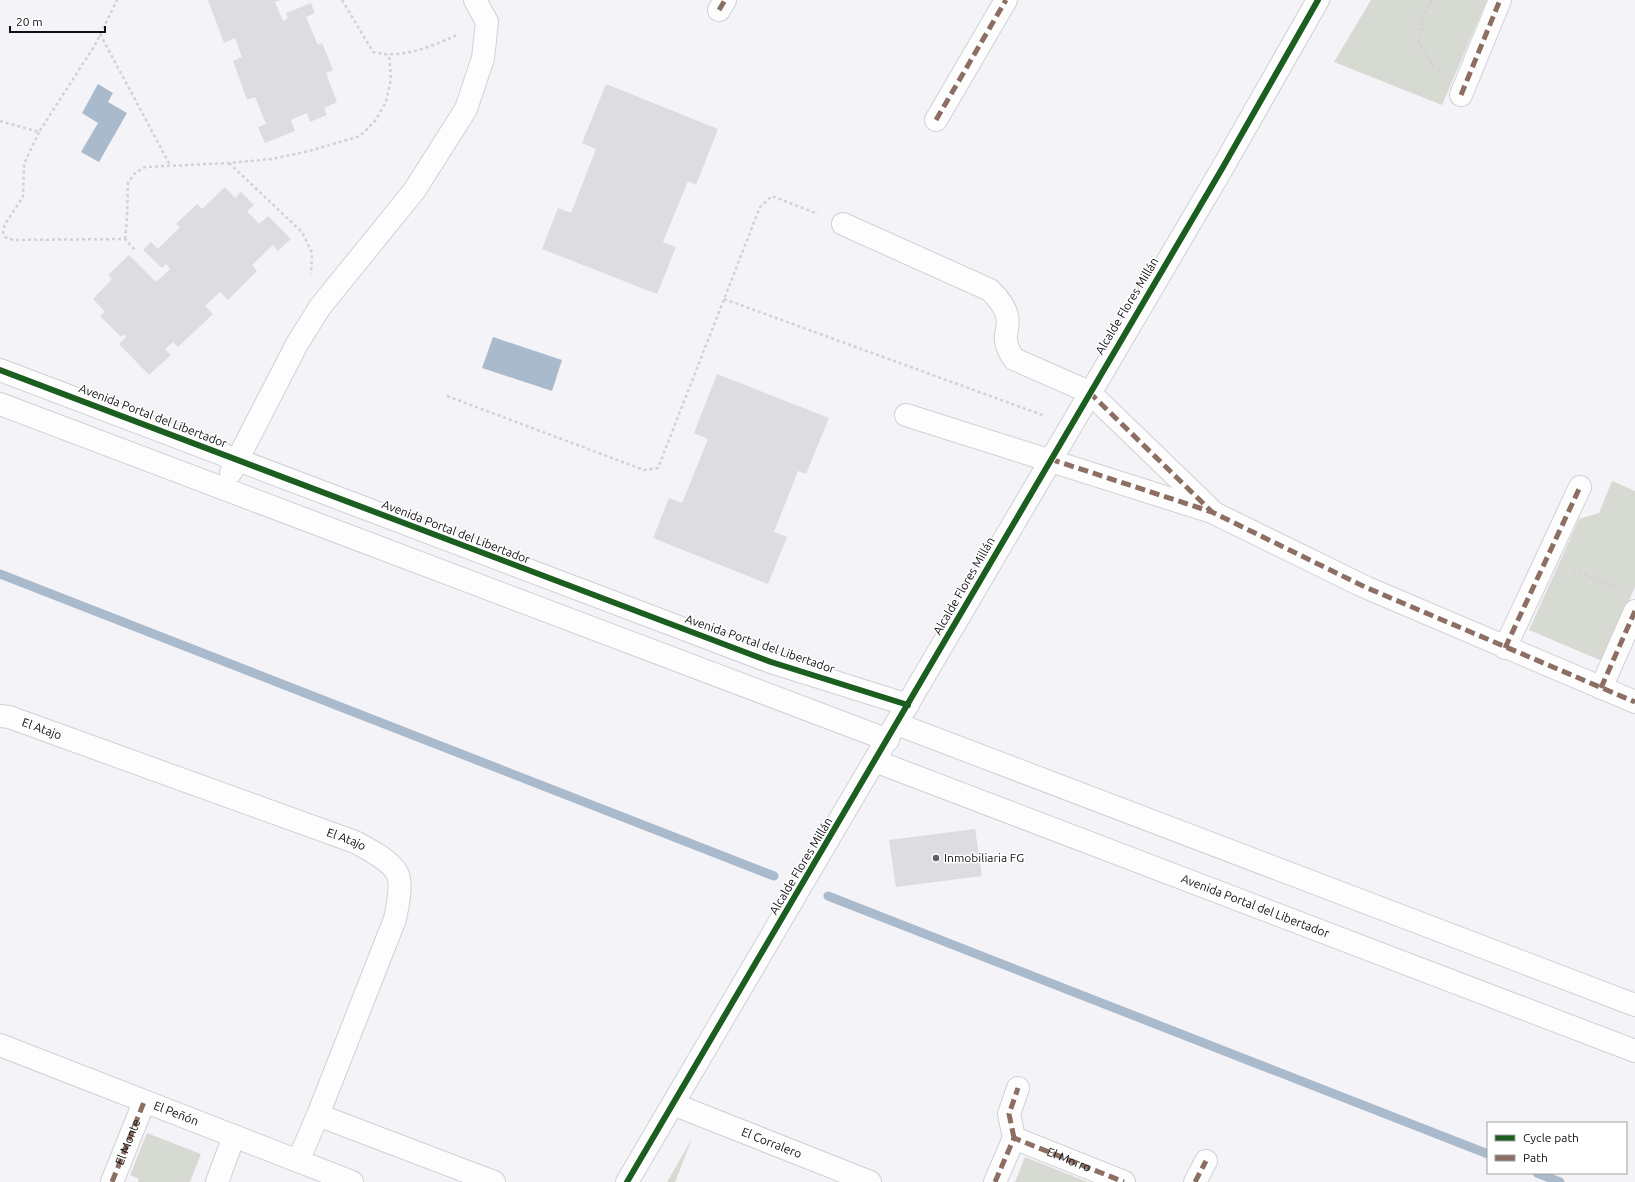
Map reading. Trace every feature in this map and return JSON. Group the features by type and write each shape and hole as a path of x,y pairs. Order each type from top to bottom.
{"street":[{"path":"223,489 297,344 320,307 414,191 466,109 483,58 487,22 475,0"},
{"path":"936,120 1006,0"},
{"name":"Alcalde Flores Millán","path":"627,1182 908,705 1050,459 1223,167 1318,0"},
{"path":"1464,88 1500,0"},
{"path":"843,224 990,290 998,298 1007,317 1007,343 1014,359 1090,392 1212,512"},
{"name":"Avenida Portal del Libertador","path":"0,370 771,662 908,705"},
{"path":"0,404 223,489 892,732 1635,1005"},
{"path":"906,415 1050,459 1212,512 1365,587 1505,648 1635,702"},
{"path":"1505,648 1580,487"},
{"path":"1601,688 1635,611"},
{"name":"El Atajo","path":"0,716 9,717 355,842 380,856 397,874 400,896 395,919 318,1115 298,1161"},
{"name":"Avenida Portal del Libertador","path":"875,761 1635,1050"},
{"name":"El Peñón","path":"0,1045 352,1182"},
{"path":"995,1182 1014,1138 1009,1114 1018,1088"},
{"name":"El Monte","path":"112,1182 144,1102"},
{"name":"El Corralero","path":"673,1104 870,1182"},
{"path":"318,1115 494,1182"},
{"path":"218,1182 234,1136"},
{"name":"El Morro","path":"1014,1138 1124,1182"},
{"path":"1195,1182 1206,1161"}],"path":[{"path":"117,0 100,34 39,132 24,164 23,197 5,224 3,232 5,237 13,240 124,239 136,251"},
{"path":"342,0 373,52 390,55 436,44 487,22"},
{"path":"1432,0 1423,17 1419,43 1434,68 1464,88"},
{"path":"100,34 170,165"},
{"path":"124,239 128,220 128,183 135,173 146,167 229,163 272,159 309,151 360,136 375,122 386,102 391,79 390,55"},
{"path":"0,121 39,132"},
{"path":"229,163 302,232 312,253 310,275"},
{"path":"447,396 644,470 658,468 760,208 772,196 843,224"},
{"path":"724,299 1070,425"},
{"path":"1546,559 1620,590"}],"shaded area":[{"path":"1371,0 1487,0 1442,105 1334,62"},
{"path":"1612,481 1635,491 1635,587 1602,661 1529,630 1579,519 1599,513"},
{"path":"147,1133 201,1154 190,1182 138,1182 139,1179 130,1175"},
{"path":"692,1139 675,1182 667,1182"},
{"path":"1025,1157 1088,1182 1015,1182"}],"water":[{"path":"98,84 113,93 108,102 127,113 99,162 81,152 98,123 82,113"},
{"path":"493,337 562,360 552,391 482,368"}],"building":[{"path":"208,0 281,0 275,2 283,21 288,18 286,13 311,3 315,13 306,17 318,45 322,43 333,70 326,73 337,102 324,108 327,115 310,122 307,113 291,120 295,131 265,143 258,127 266,124 255,97 247,100 233,61 242,57 235,38 224,43"},
{"path":"606,84 718,129 696,185 688,181 663,242 676,247 657,294 542,249 558,208 571,213 596,149 582,143"},
{"path":"225,187 235,198 241,192 254,205 247,211 259,224 268,216 291,239 278,251 273,245 252,265 257,271 228,300 220,292 205,306 213,314 178,347 173,342 165,349 171,355 149,375 119,344 126,337 124,334 121,337 100,316 105,312 93,299 112,279 108,275 129,255 156,282 170,269 166,264 162,268 143,250 151,242 158,249 180,227 176,224 197,204 202,209"},
{"path":"717,374 829,418 806,474 798,471 774,532 787,537 768,584 653,538 669,498 682,503 708,439 694,433"},
{"name":"Inmobiliaria FG","path":"975,829 982,876 896,887 889,840"}],"waterway":[{"path":"0,574 774,876"},
{"path":"828,896 1487,1154"},
{"path":"1540,1174 1560,1182"}],"marked path":[{"path":"719,10 725,0"},
{"path":"936,120 1006,0"},
{"path":"1461,95 1500,0"},
{"path":"1089,392 1211,511"},
{"path":"1050,459 1212,512 1365,587 1635,702"},
{"path":"1505,648 1580,487"},
{"path":"1601,688 1635,611"},
{"path":"1014,1138 1009,1114 1018,1088"},
{"path":"112,1182 144,1102"},
{"path":"995,1182 1014,1138 1124,1182"},
{"path":"1195,1182 1206,1161"}],"cycle path":[{"path":"627,1182 1223,167 1318,0"},
{"path":"0,370 771,662 908,705"}],"place":[{"name":"Inmobiliaria FG","path":"936,858"}]}
